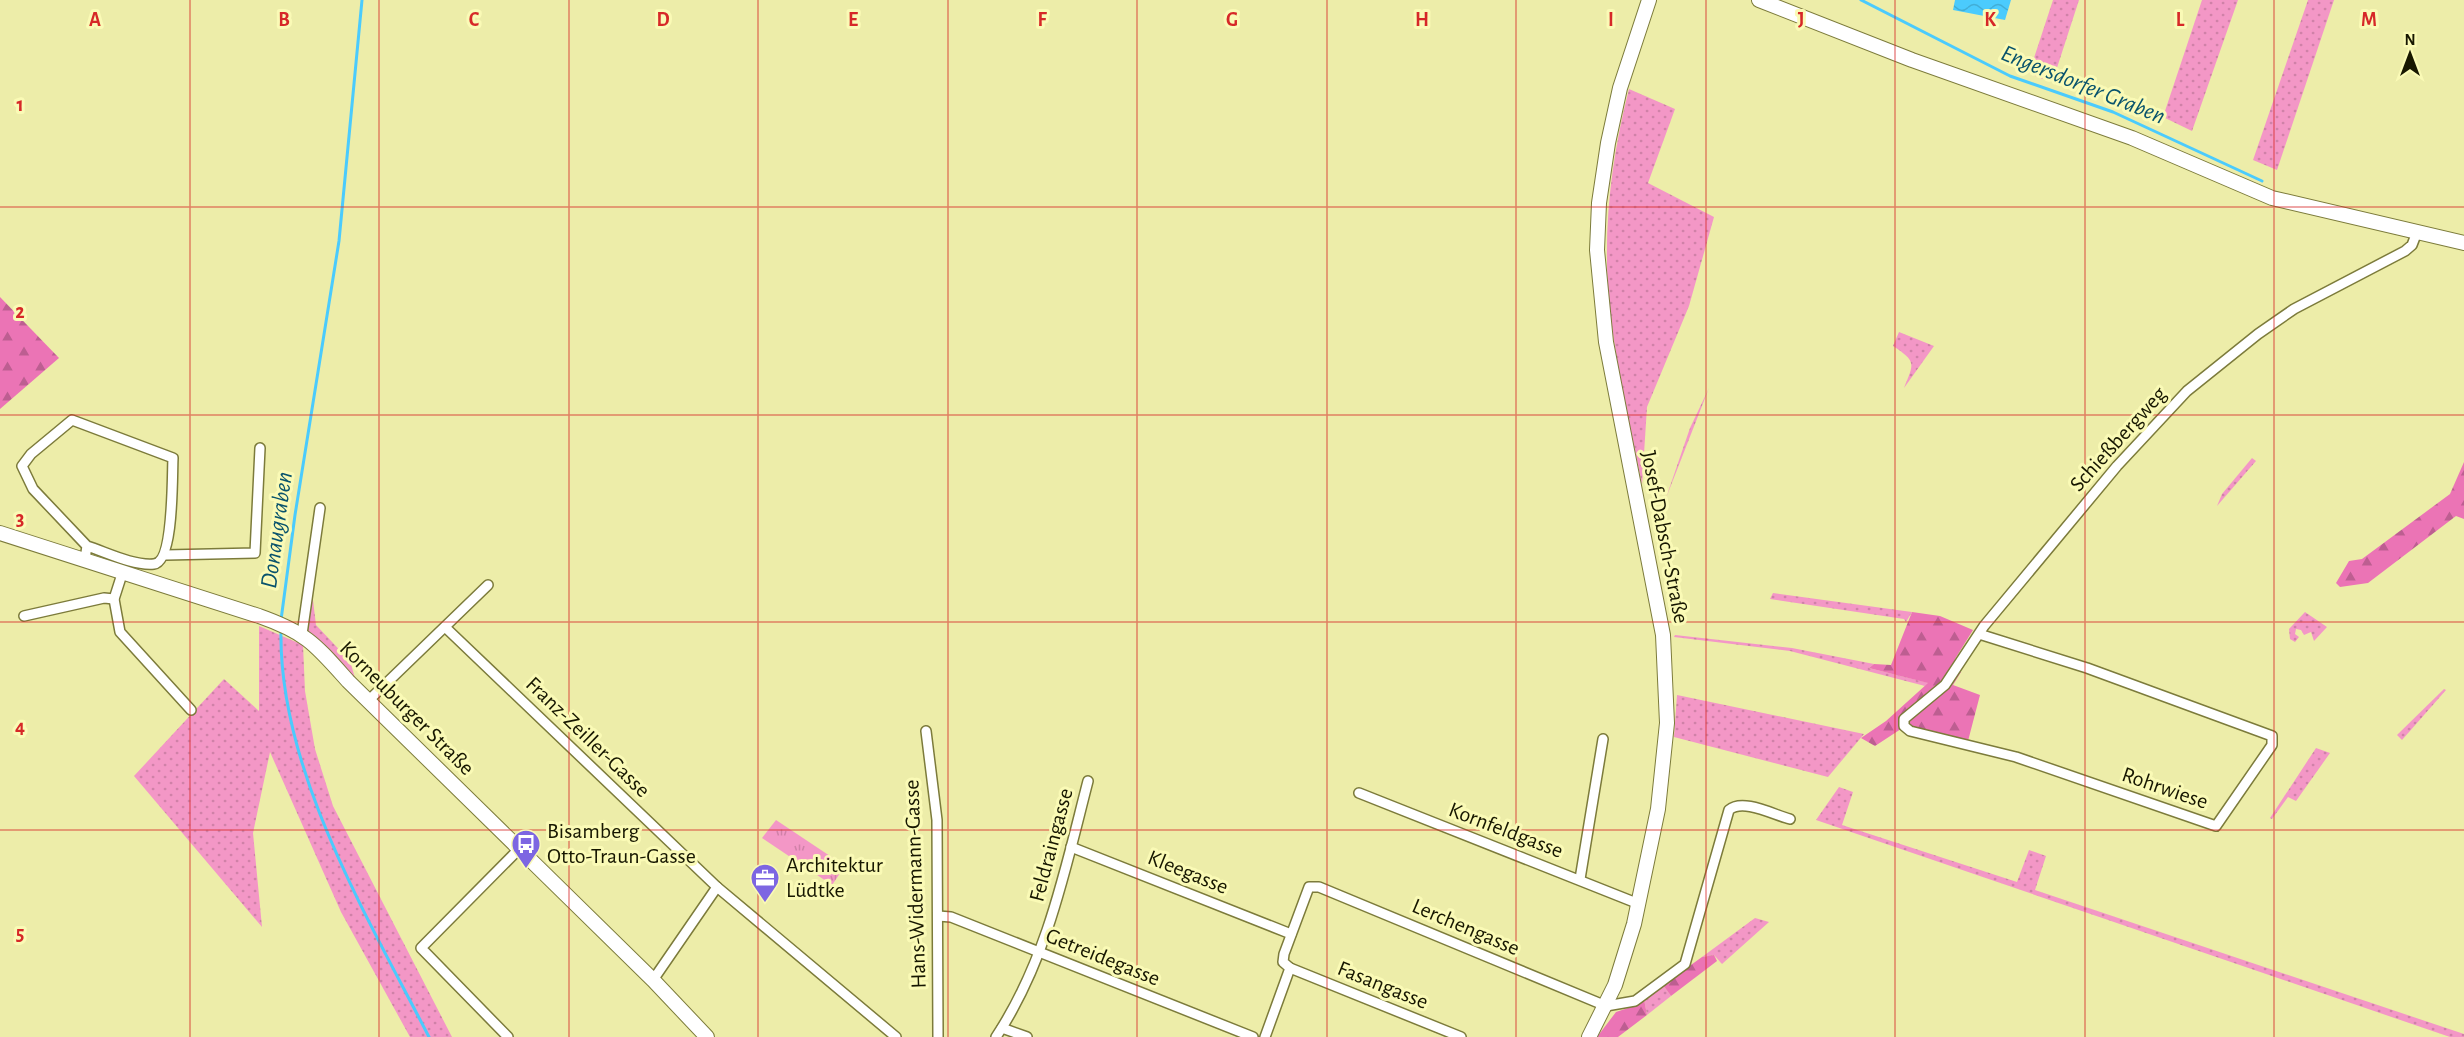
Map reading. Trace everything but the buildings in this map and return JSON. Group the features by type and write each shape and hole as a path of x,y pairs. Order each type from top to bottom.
{"main road":[{"name":"Josef-Dabsch-Straße","path":"1589,1037 1606,1006 1623,963 1639,904 1662,784 1667,723 1667,672 1660,618 1606,342 1597,250 1599,203 1608,143 1620,88 1638,40 1649,0"},
{"name":"Josef-Dabsch-Straße","path":"1638,40 1658,0"},
{"path":"1759,0 1990,89 2132,138 2272,198 2464,243"},
{"name":"Korneuburger Straße","path":"0,533 86,553 123,571 266,618 299,632 314,642 348,681 653,980 708,1037"}],"street":[{"name":"Schießbergweg","path":"1908,730 1904,726 1904,719 1945,685 1979,634 2117,466 2187,391 2258,334 2294,309 2409,249 2417,232"},
{"path":"166,555 172,458 72,420 31,454 22,466 33,489 86,553 154,564 166,555 255,553 260,448"},
{"path":"299,632 320,508"},
{"path":"123,571 114,599 120,632 191,710"},
{"path":"369,700 488,585"},
{"path":"24,616 104,598 114,599"},
{"name":"Franz-Zeiller-Gasse","path":"446,628 717,887 896,1037"},
{"name":"Rohrwiese","path":"1908,730 2016,757 2216,826 2272,746 2273,739 2269,734 2087,668 1979,634"},
{"name":"Hans-Widermann-Gasse","path":"926,731 937,820 938,1037"},
{"path":"1580,879 1603,739"},
{"name":"Feldraingasse","path":"996,1037 1025,990 1040,953 1088,781"},
{"name":"Kornfeldgasse","path":"1359,793 1639,904"},
{"path":"1606,1006 1635,1001 1685,964 1729,810 1736,806 1745,806 1790,819"},
{"name":"Kleegasse","path":"1071,847 1291,934"},
{"path":"508,1037 421,948 519,850"},
{"name":"Lerchengasse","path":"1291,934 1307,891 1312,886 1606,1006"},
{"path":"653,980 717,887"},
{"name":"Getreidegasse","path":"938,916 951,917 1253,1037"},
{"path":"1265,1037 1290,968 1283,959 1291,934"},
{"name":"Fasangasse","path":"1290,968 1461,1037"},
{"path":"1002,1028 1027,1037"}],"green space":[{"path":"2053,0 2079,0 2054,77 2045,75 2042,79 2029,73"},
{"path":"2202,0 2238,0 2192,131 2163,117"},
{"path":"2308,0 2334,0 2277,170 2253,160"},
{"path":"1629,89 1675,109 1648,183 1714,217 1689,306 1647,407 1642,485 1614,340 1607,261 1612,174"},
{"path":"0,297 59,358 0,409"},
{"path":"1899,332 1934,346 1904,388 1911,364 1906,356 1893,346"},
{"path":"1709,388 1666,498 1690,428"},
{"path":"2252,458 2256,461 2217,506 2222,494"},
{"path":"2464,462 2464,519 2456,516 2368,583 2340,587 2336,583 2349,561 2362,559 2450,494"},
{"path":"311,584 316,625 350,661 355,678 369,700 302,634"},
{"path":"1773,593 1912,612 1906,622 1904,619 1770,599"},
{"path":"1912,612 1940,616 1973,630 1955,659 1954,666 1961,672 1953,685 1980,695 1968,741 1901,729 1875,746 1861,738 1886,721 1928,683 1869,668 1874,664 1891,665"},
{"path":"2305,612 2327,627 2314,641 2311,632 2304,635 2301,630 2296,629 2295,634 2299,637 2295,642 2290,639 2289,629"},
{"path":"259,626 303,645 305,691 315,749 333,806 452,1037 410,1037 341,912 270,752 253,833 262,927 134,776 224,679 259,711"},
{"path":"1675,635 1792,648 1874,664 1869,668 1929,683 1925,686 1790,651 1674,637"},
{"path":"2444,689 2446,690 2402,740 2397,735"},
{"path":"1677,695 1864,734 1828,777 1674,737"},
{"path":"2316,748 2330,753 2296,801 2288,797 2272,819 2270,818"},
{"path":"1839,787 1853,792 1842,825 2017,882 2029,850 2046,856 2035,890 2464,1034 2464,1037 2450,1037 1816,820"},
{"path":"776,820 845,866 832,885 762,838"},
{"path":"1755,918 1769,922 1722,964 1714,955 1702,957"},
{"path":"1714,955 1717,961 1671,996 1663,985 1702,957"},
{"path":"1663,985 1671,996 1647,1015 1644,999"},
{"path":"1644,999 1647,1015 1618,1037 1597,1037 1616,1012 1634,1006"}],"water":[{"path":"1955,0 2011,0 2005,20 1953,10"}],"waterway":[{"name":"Donaugraben","path":"281,620 295,515 339,241 362,0"},
{"name":"Engersdorfer Graben","path":"1861,0 2010,76 2113,112 2262,181"},
{"name":"Donaugraben","path":"281,629 284,682 294,735 310,788 354,892 429,1037"}],"place":[{"name":"Bisamberg Otto-Traun-Gasse","path":"526,870"},
{"name":"Architektur Lüdtke","path":"765,904"}]}
